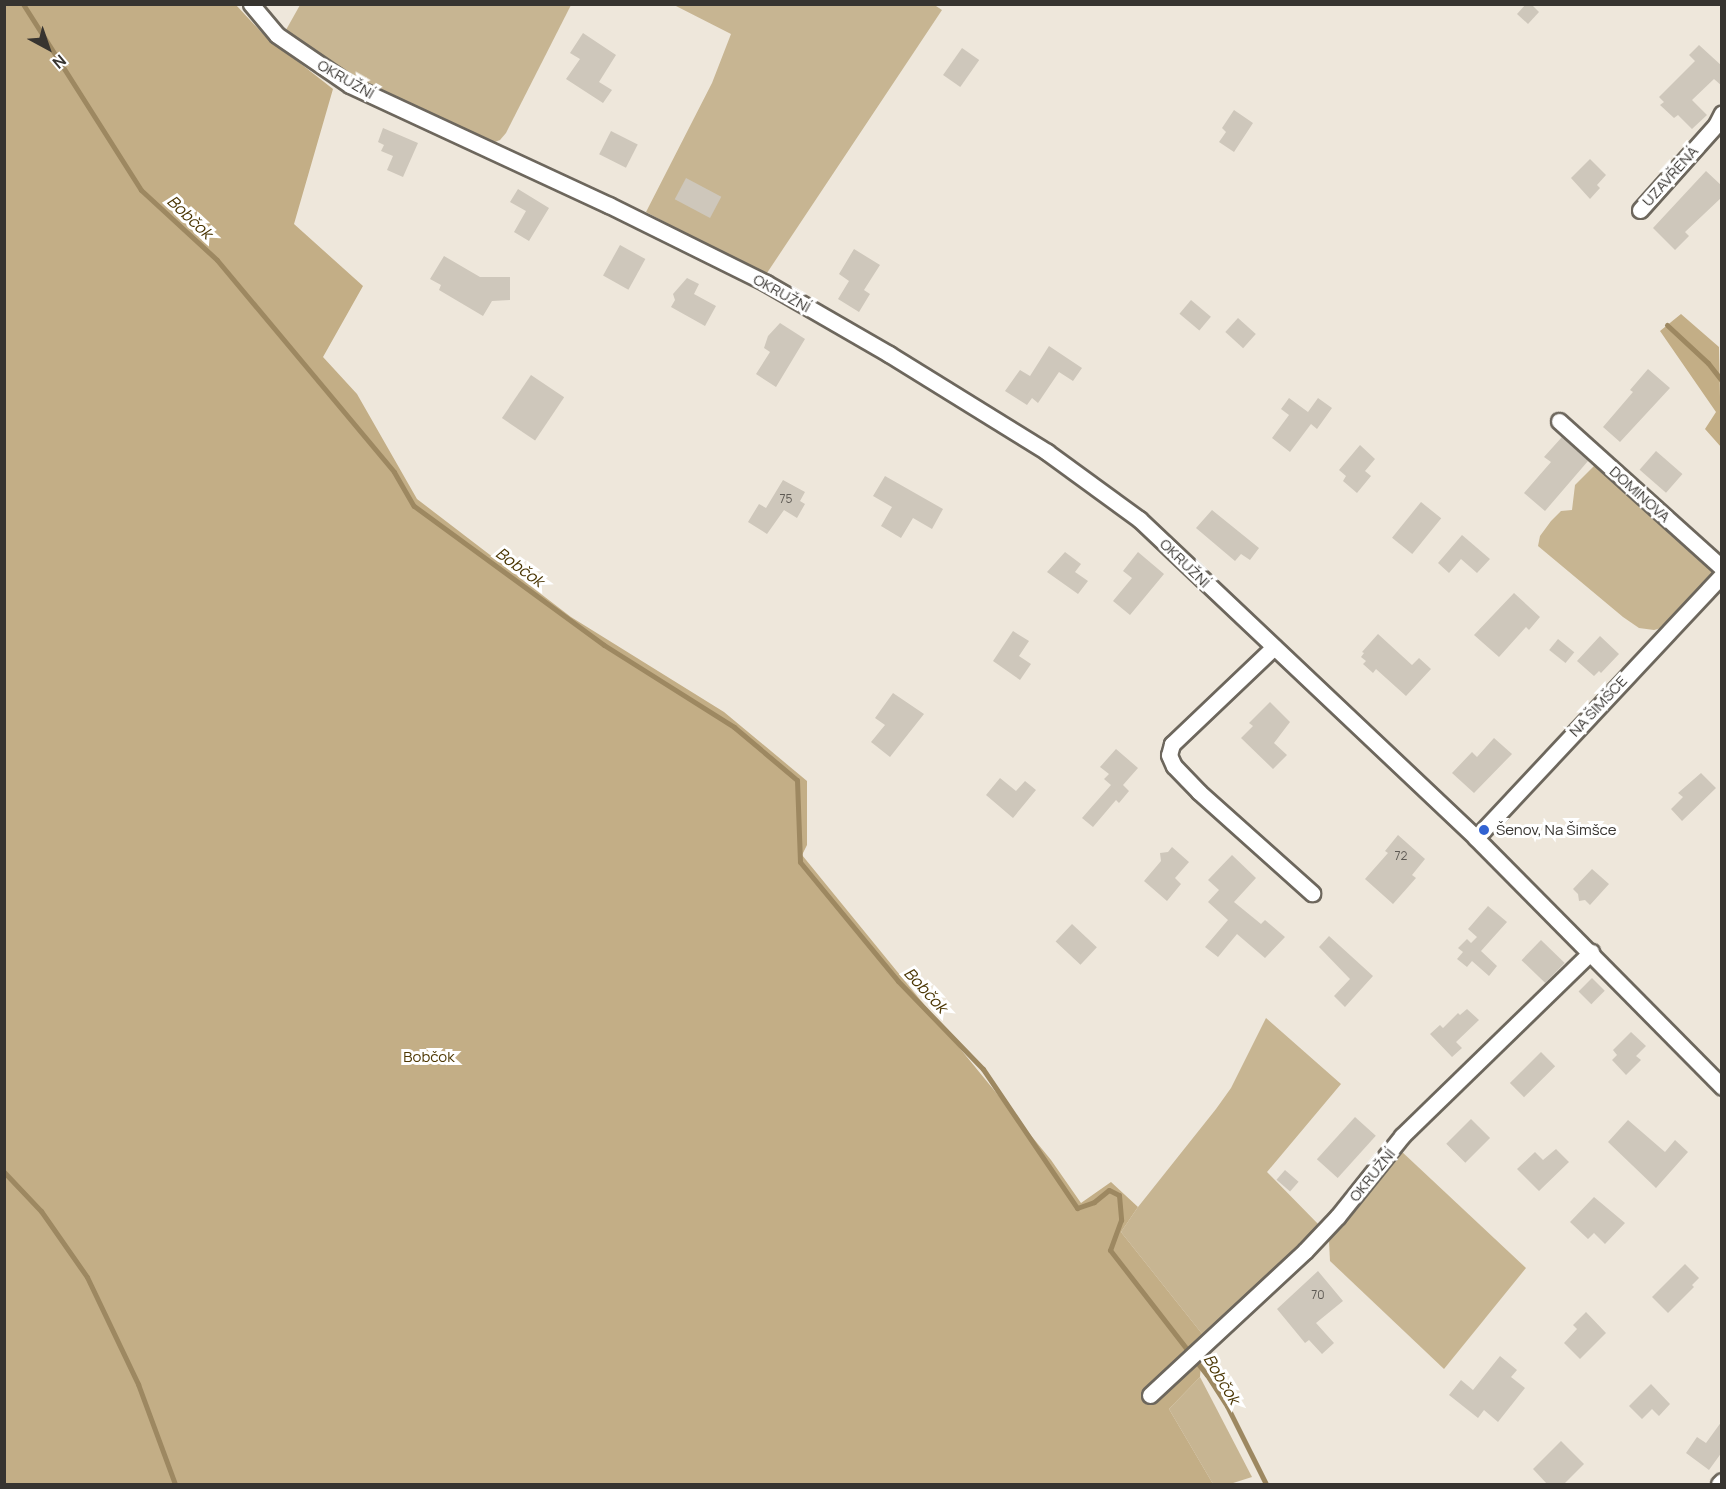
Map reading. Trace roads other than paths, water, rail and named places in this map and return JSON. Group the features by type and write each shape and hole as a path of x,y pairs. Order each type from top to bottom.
{"street":[{"name":"OKRUŽNÍ","path":"251,4 277,35 350,85 609,205 766,283 889,354 1047,452 1139,519 1476,838 1722,1087"},
{"name":"UZAVŘENÁ","path":"1640,210 1716,125 1722,113"},
{"name":"DOMINOVA","path":"1560,421 1722,567"},
{"name":"NA ŠIMŠCE","path":"1476,838 1722,575"},
{"path":"1274,647 1172,744 1169,755 1174,766 1199,792 1312,893"},
{"name":"OKRUŽNÍ","path":"1150,1395 1305,1251 1338,1216 1402,1136 1591,952"}],"waterway":[{"name":"Bobčok","path":"23,4 141,190 217,260 394,472 414,506 604,645 734,727 797,780 800,862 898,981 983,1069 1077,1208 1094,1202 1109,1190 1119,1195 1121,1220 1110,1250 1207,1375 1227,1406 1266,1484"},
{"path":"1667,325 1708,363 1722,381"},
{"path":"4,1172 41,1211 87,1277 138,1384 175,1484"}],"place":[{"name":"Šenov, Na Šimšce","path":"1484,830"}]}
